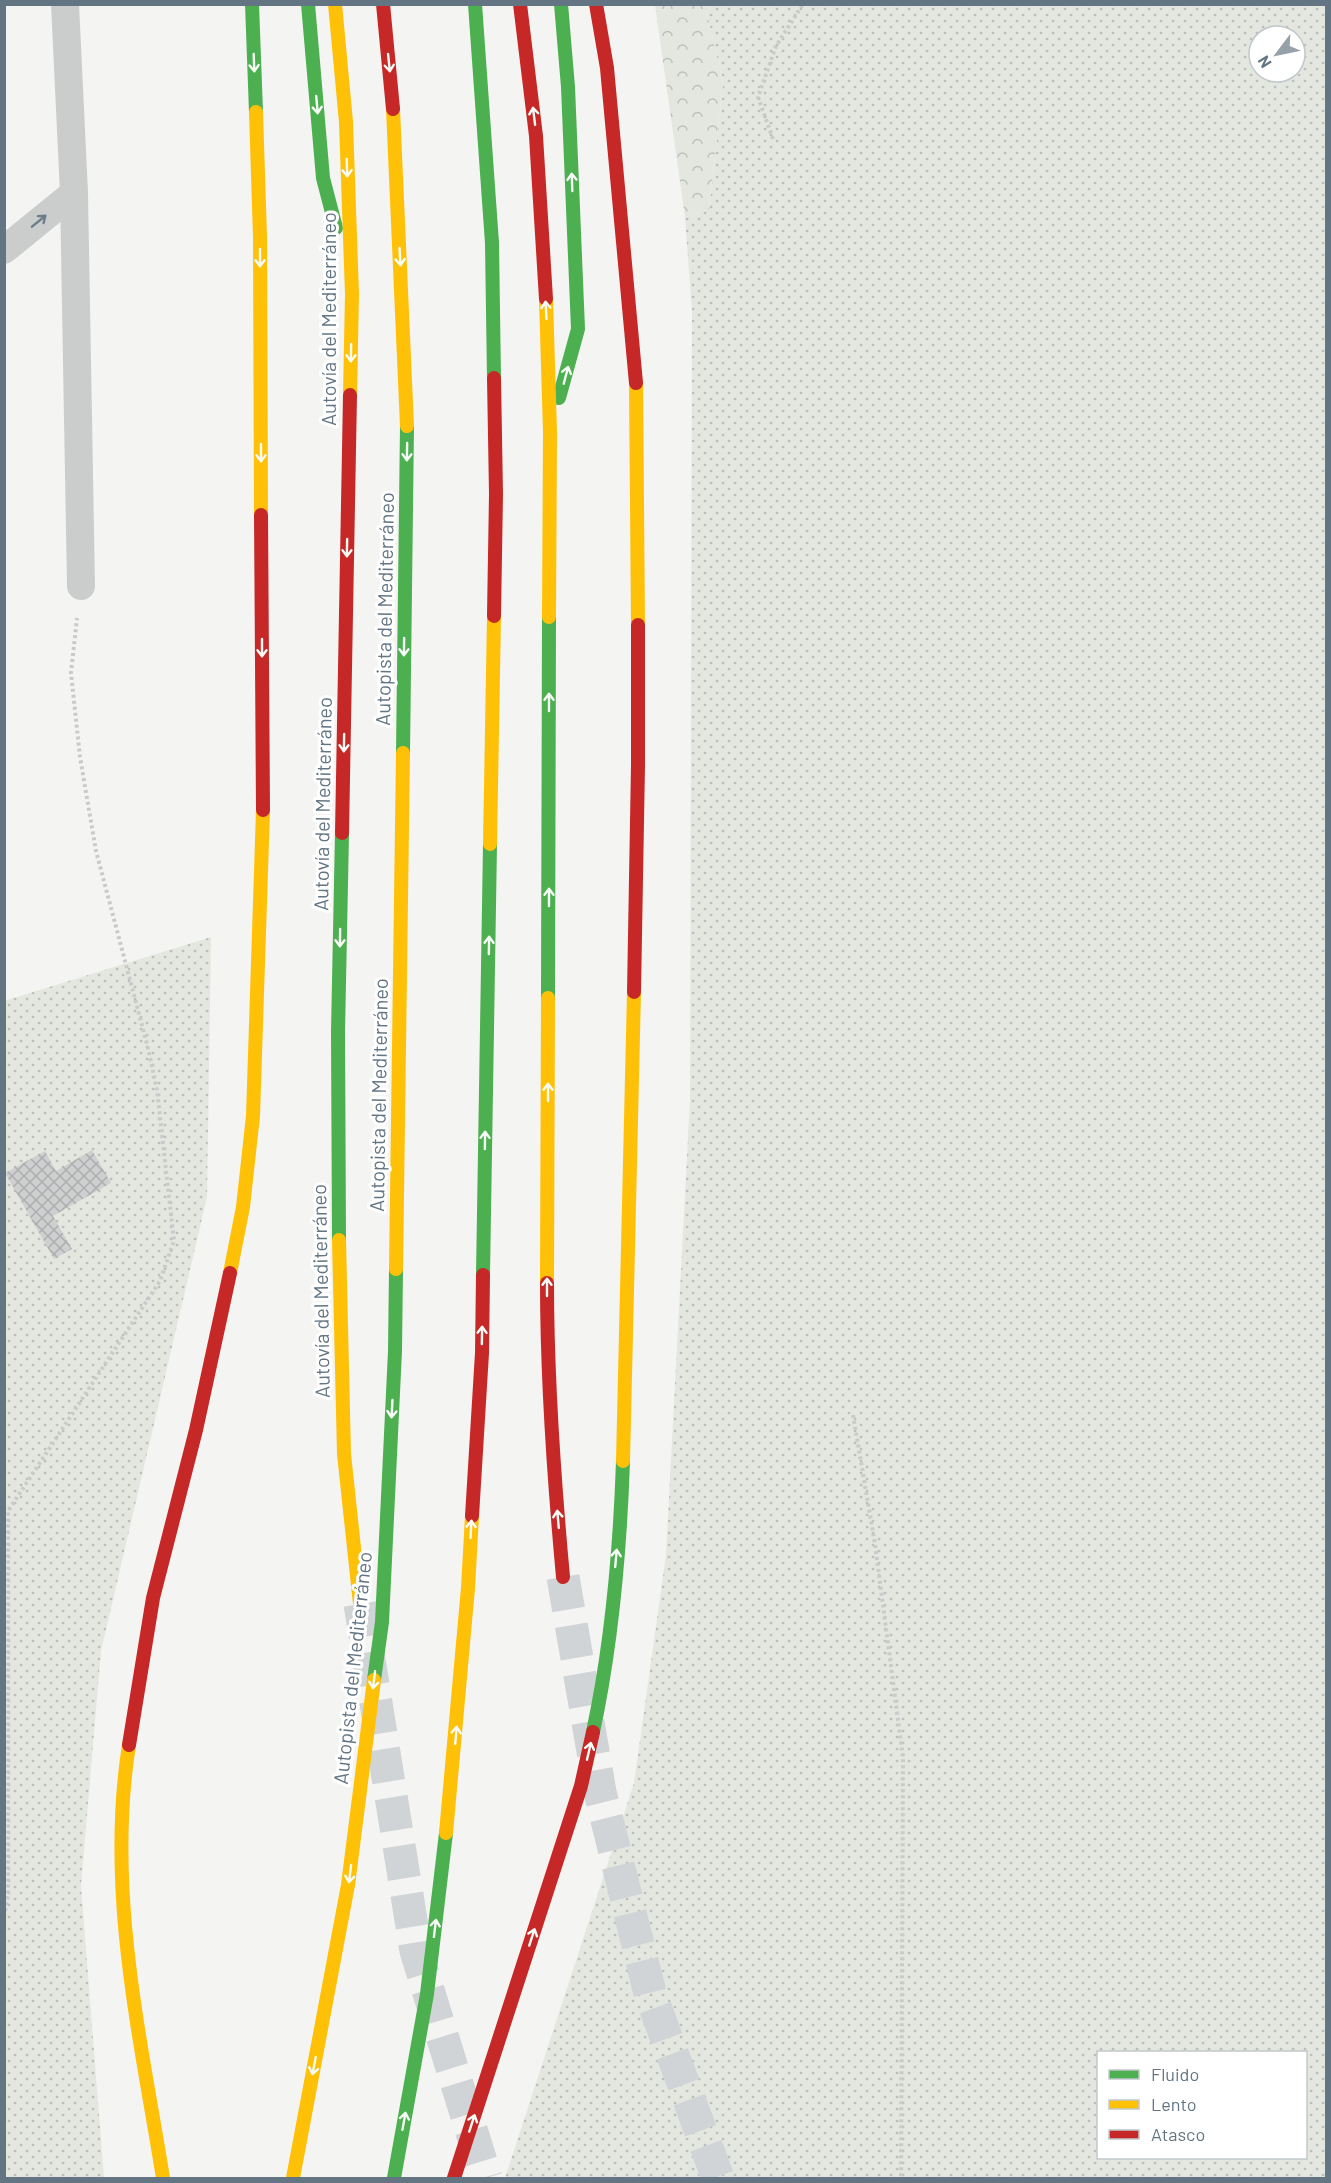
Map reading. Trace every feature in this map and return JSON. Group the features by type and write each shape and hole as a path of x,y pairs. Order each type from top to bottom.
{"highway":[{"path":"163,2178 125,1944 122,1841 125,1771 153,1598 196,1430 225,1300 243,1207 253,1116 263,825 260,237 252,4"},
{"path":"308,4 323,178 352,294"},
{"name":"Autovía del Mediterráneo","path":"335,4 346,122 352,294 338,1020 339,1293 344,1454 360,1604"},
{"name":"Autopista del Mediterráneo","path":"293,2178 348,1885 382,1622 395,1351 407,400 391,75 383,4"},
{"path":"394,2178 427,1994 450,1802 468,1588 482,1353 496,494 492,243 475,4"},
{"path":"520,4 536,136 547,319 550,432 547,1346 554,1475 563,1577"},
{"path":"550,432 578,329 568,87 561,4"},
{"path":"454,2178 580,1786 596,1717 610,1635 622,1492 638,777 638,400 607,68 596,4"}],"street":[{"path":"65,4 74,193 81,586"},
{"path":"4,250 74,193"}],"path":[{"path":"773,139 758,97 776,46 803,4"},
{"path":"4,1917 8,1896 8,1511 160,1281 174,1241 157,1090 96,851 80,757 70,673 81,586"},
{"path":"853,1415 875,1544 903,1758 901,2178"}],"green space":[{"path":"655,5 705,5 723,83 709,209 685,217"},
{"path":"705,5 1326,5 1326,2178 505,2178 634,1783 666,1555 690,1100 692,312 685,217 709,209 723,83"},
{"path":"211,937 207,1197 101,1651 81,1886 104,2178 5,2178 4,1001"}],"building":[{"path":"92,1150 111,1183 53,1216 72,1249 54,1259 5,1173 45,1151 56,1171"}],"tunnel":[{"path":"563,1577 600,1792 650,1993 718,2178"},
{"path":"360,1604 416,1951 486,2178"}],"traffic: fast":[{"path":"252,4 256,112"},
{"path":"308,4 323,178 336,228"},
{"path":"475,4 492,243 494,378"},
{"path":"559,398 578,329 568,87 561,4"},
{"path":"403,753 407,426"},
{"path":"548,998 549,617"},
{"path":"339,1240 338,1032 342,833"},
{"path":"483,1275 490,844"},
{"path":"374,1680 382,1622 395,1351 396,1269"},
{"path":"593,1732 614,1597 623,1461"},
{"path":"394,2178 427,1994 446,1833"}],"traffic: slow":[{"path":"335,4 346,122 352,294 350,395"},
{"path":"393,109 407,426"},
{"path":"256,112 260,237 261,515"},
{"path":"546,299 550,432 549,617"},
{"path":"636,383 638,625"},
{"path":"490,844 494,616"},
{"path":"396,1269 403,753"},
{"path":"230,1273 243,1207 253,1116 263,810"},
{"path":"623,1461 634,992"},
{"path":"547,1283 548,998"},
{"path":"339,1240 344,1454 360,1604"},
{"path":"446,1833 468,1588 472,1516"},
{"path":"293,2178 348,1885 374,1680"},
{"path":"129,1745 123,1799 121,1854 124,1908 136,2016 163,2178"}],"traffic: jam":[{"path":"383,4 393,109"},
{"path":"520,4 536,136 546,299"},
{"path":"596,4 607,68 636,383"},
{"path":"494,378 496,494 494,616"},
{"path":"342,833 350,395"},
{"path":"261,515 263,810"},
{"path":"634,992 638,625"},
{"path":"129,1745 153,1598 196,1430 230,1273"},
{"path":"472,1516 482,1353 483,1275"},
{"path":"547,1283 552,1430 563,1577"},
{"path":"454,2178 581,1786 593,1732"}]}
